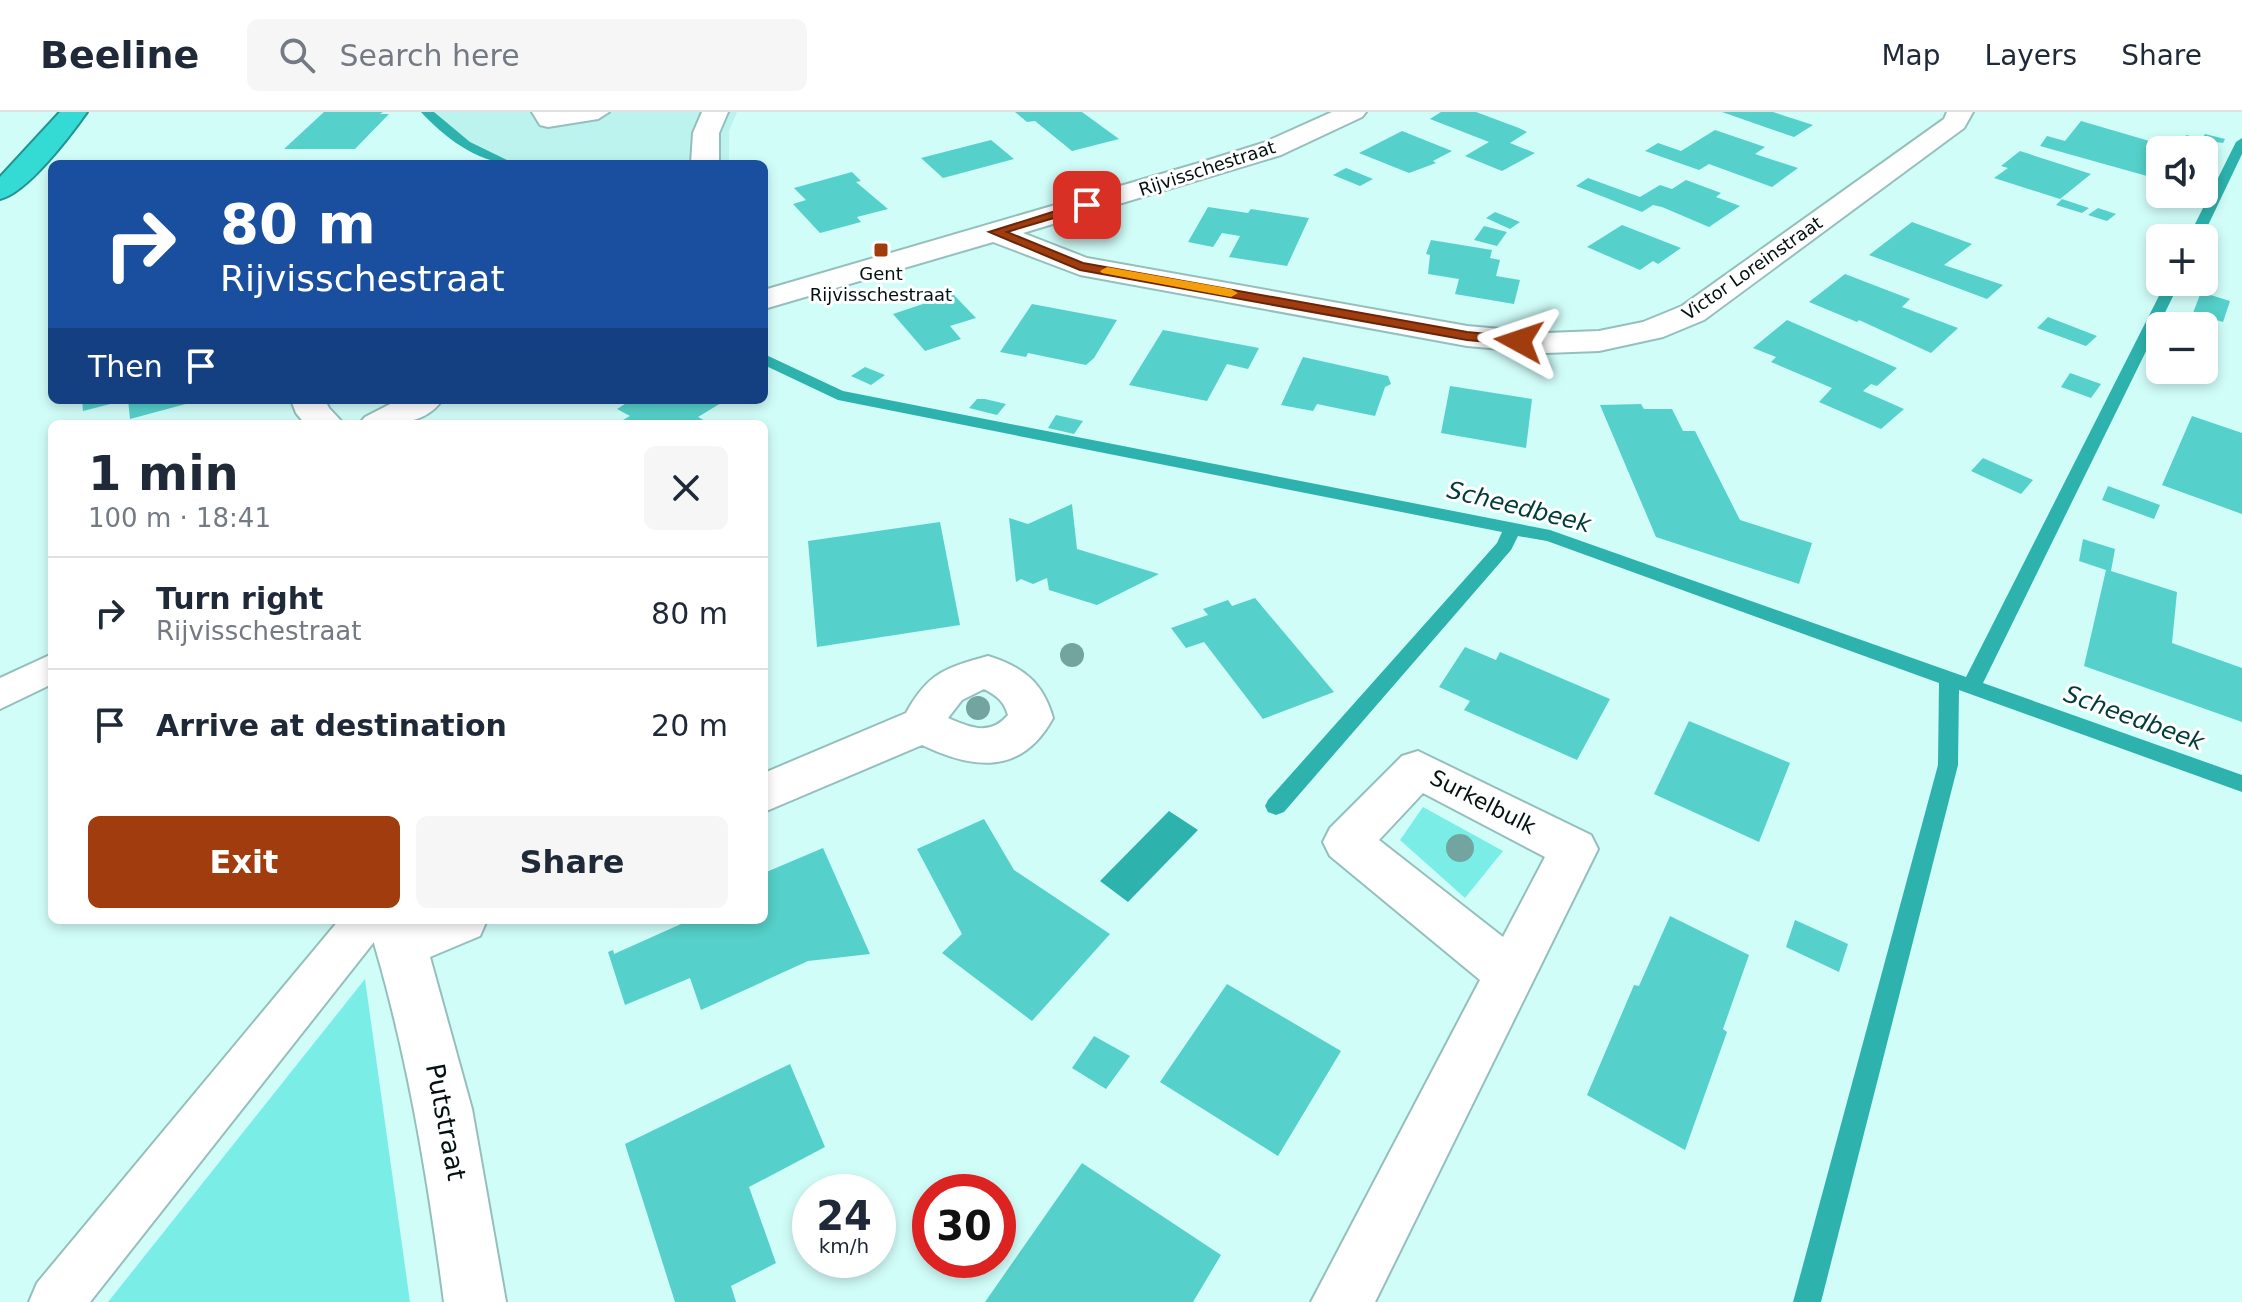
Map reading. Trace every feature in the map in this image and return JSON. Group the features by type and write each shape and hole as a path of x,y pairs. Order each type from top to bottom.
{"highway":[{"path":"11,143 56,112"},
{"path":"0,191 16,178 74,112"}],"street":[{"path":"705,160 706,133 715,112"},
{"name":"Rijvisschestraat","path":"770,292 995,232 1272,149 1353,112"},
{"name":"Victor Loreinstraat","path":"995,232 1080,266 1467,336 1546,343 1599,341 1652,330 1693,313 1955,123 1960,112"},
{"path":"310,404 313,413 321,420"},
{"path":"385,420 417,404"},
{"path":"768,791 923,725"},
{"name":"Surkelbulk","path":"1342,1302 1512,975 1574,849 1418,769 1347,842 1512,975"},
{"path":"386,929 428,924"},
{"name":"Putstraat","path":"386,929 434,1055 459,1190 475,1302"}],"lane":[{"path":"543,112 548,120 598,112"},
{"path":"0,695 48,670"},
{"path":"56,1302 386,929"}],"shaded area":[{"path":"427,112 737,112 729,131 729,160 500,160 466,145"},
{"path":"1423,807 1503,851 1465,898 1400,840"},
{"path":"1169,811 1198,830 1128,902 1100,881"},
{"path":"365,979 410,1302 108,1302"}],"building":[{"path":"324,112 389,114 355,149 284,149"},
{"path":"1015,112 1082,112 1119,139 1072,151 1035,121 1027,122"},
{"path":"1441,112 1476,112 1519,128 1527,132 1510,143 1535,153 1502,171 1465,156 1489,142 1430,119"},
{"path":"1722,112 1773,112 1813,125 1794,137"},
{"path":"2081,121 2146,140 2146,176 2040,146 2047,136 2065,141"},
{"path":"1715,130 1765,147 1755,154 1798,168 1772,187 1709,164 1699,170 1645,151 1658,143 1681,151"},
{"path":"1402,131 1452,151 1433,161 1436,163 1409,173 1359,153"},
{"path":"991,140 1014,159 943,178 921,158"},
{"path":"2020,151 2091,174 2060,199 1994,178 2008,168 2001,166"},
{"path":"1346,168 1373,179 1360,186 1333,175"},
{"path":"852,172 861,181 856,182 888,209 857,217 861,222 820,233 793,204 806,200 794,188"},
{"path":"1588,178 1640,197 1660,185 1672,189 1686,180 1721,193 1716,197 1740,206 1709,227 1662,207 1653,205 1642,212 1576,186"},
{"path":"2062,199 2089,208 2082,213 2056,205"},
{"path":"1208,207 1248,213 1251,209 1309,218 1287,266 1229,257 1240,236 1222,233 1213,247 1188,242"},
{"path":"2098,208 2116,214 2107,221 2088,215"},
{"path":"1495,212 1520,222 1510,229 1486,218"},
{"path":"1912,222 1972,244 1944,265 2003,285 1987,299 1869,255"},
{"path":"1622,225 1681,248 1658,264 1653,261 1640,270 1587,247"},
{"path":"1484,226 1507,232 1497,246 1474,240"},
{"path":"1431,240 1492,250 1490,258 1500,260 1496,276 1520,280 1514,304 1455,294 1459,279 1428,274 1430,255 1426,254"},
{"path":"1845,274 1910,299 1902,307 1958,328 1931,353 1859,320 1857,322 1809,302"},
{"path":"953,294 976,318 950,326 961,339 925,351 893,314"},
{"path":"2199,296 2230,301 2223,322 2218,320 2218,312 2193,312"},
{"path":"1032,304 1117,320 1094,358 1086,365 1028,353 1026,357 1000,352"},
{"path":"2048,317 2097,336 2086,346 2037,328"},
{"path":"1787,320 1897,368 1877,386 1871,384 1863,391 1904,409 1881,429 1819,402 1832,388 1771,362 1776,357 1753,348"},
{"path":"1163,330 1259,348 1248,369 1227,364 1207,401 1129,385"},
{"path":"1303,357 1388,376 1391,384 1385,387 1375,416 1317,404 1313,411 1281,405"},
{"path":"865,367 885,375 871,385 851,376"},
{"path":"2070,373 2101,384 2091,398 2061,387"},
{"path":"1450,386 1532,399 1526,448 1441,433"},
{"path":"977,399 1006,404 997,415 969,408"},
{"path":"82,404 110,404 83,411"},
{"path":"128,404 186,404 130,419"},
{"path":"625,404 719,404 698,417 704,420 623,420 630,416 617,409"},
{"path":"1641,404 1644,409 1672,409 1683,431 1695,431 1740,520 1812,543 1799,584 1656,537 1600,405"},
{"path":"1056,415 1083,421 1074,434 1048,428"},
{"path":"2192,416 2242,433 2242,514 2162,485"},
{"path":"1983,458 2033,480 2021,494 1971,471"},
{"path":"2108,486 2160,505 2154,519 2102,500"},
{"path":"1072,504 1077,549 1159,574 1097,605 1049,590 1047,578 1033,584 1021,579 1016,582 1009,518 1028,524"},
{"path":"940,522 960,625 817,647 808,541"},
{"path":"2083,539 2115,549 2111,571 2177,592 2172,643 2242,668 2242,722 2084,666 2106,570 2079,561"},
{"path":"1255,598 1334,692 1263,719 1204,642 1186,648 1171,628 1208,615 1203,609 1228,600 1232,606"},
{"path":"1465,647 1496,660 1500,652 1610,699 1577,760 1464,710 1470,701 1439,687"},
{"path":"1689,721 1790,763 1759,842 1654,794"},
{"path":"984,819 1014,870 1110,934 1032,1021 942,953 962,934 917,849"},
{"path":"823,848 870,954 808,961 701,1010 690,978 625,1005 608,952 613,950 614,954 681,924 768,924 768,871"},
{"path":"1670,916 1749,955 1723,1029 1727,1032 1685,1150 1587,1095 1634,985 1639,986"},
{"path":"1795,920 1848,944 1839,972 1786,947"},
{"path":"1227,984 1341,1051 1278,1156 1160,1082"},
{"path":"1094,1036 1130,1056 1106,1089 1072,1068"},
{"path":"790,1064 825,1147 749,1187 776,1263 731,1286 736,1302 675,1302 625,1144"},
{"path":"1082,1163 1221,1255 1193,1302 985,1302 1002,1278 1016,1278 1016,1258"}],"waterway":[{"name":"Scheedbeek","path":"427,112 466,145 500,160"},
{"path":"2202,224 2242,142"},
{"path":"1971,687 2166,296"},
{"name":"Scheedbeek","path":"768,361 838,395 1513,529"},
{"path":"1276,806 1505,546 1513,529"},
{"name":"Scheedbeek","path":"1513,529 1550,536 1971,687"},
{"path":"1807,1302 1948,765 1949,679"},
{"name":"Scheedbeek","path":"1971,687 2242,784"}],"slow traffic":[{"path":"1107,271 1231,293"}],"place":[{"name":"Gent Rijvisschestraat","path":"881,250"}],"route":[{"path":"1087,205 995,232 1080,266 1467,336 1519,341"}]}
